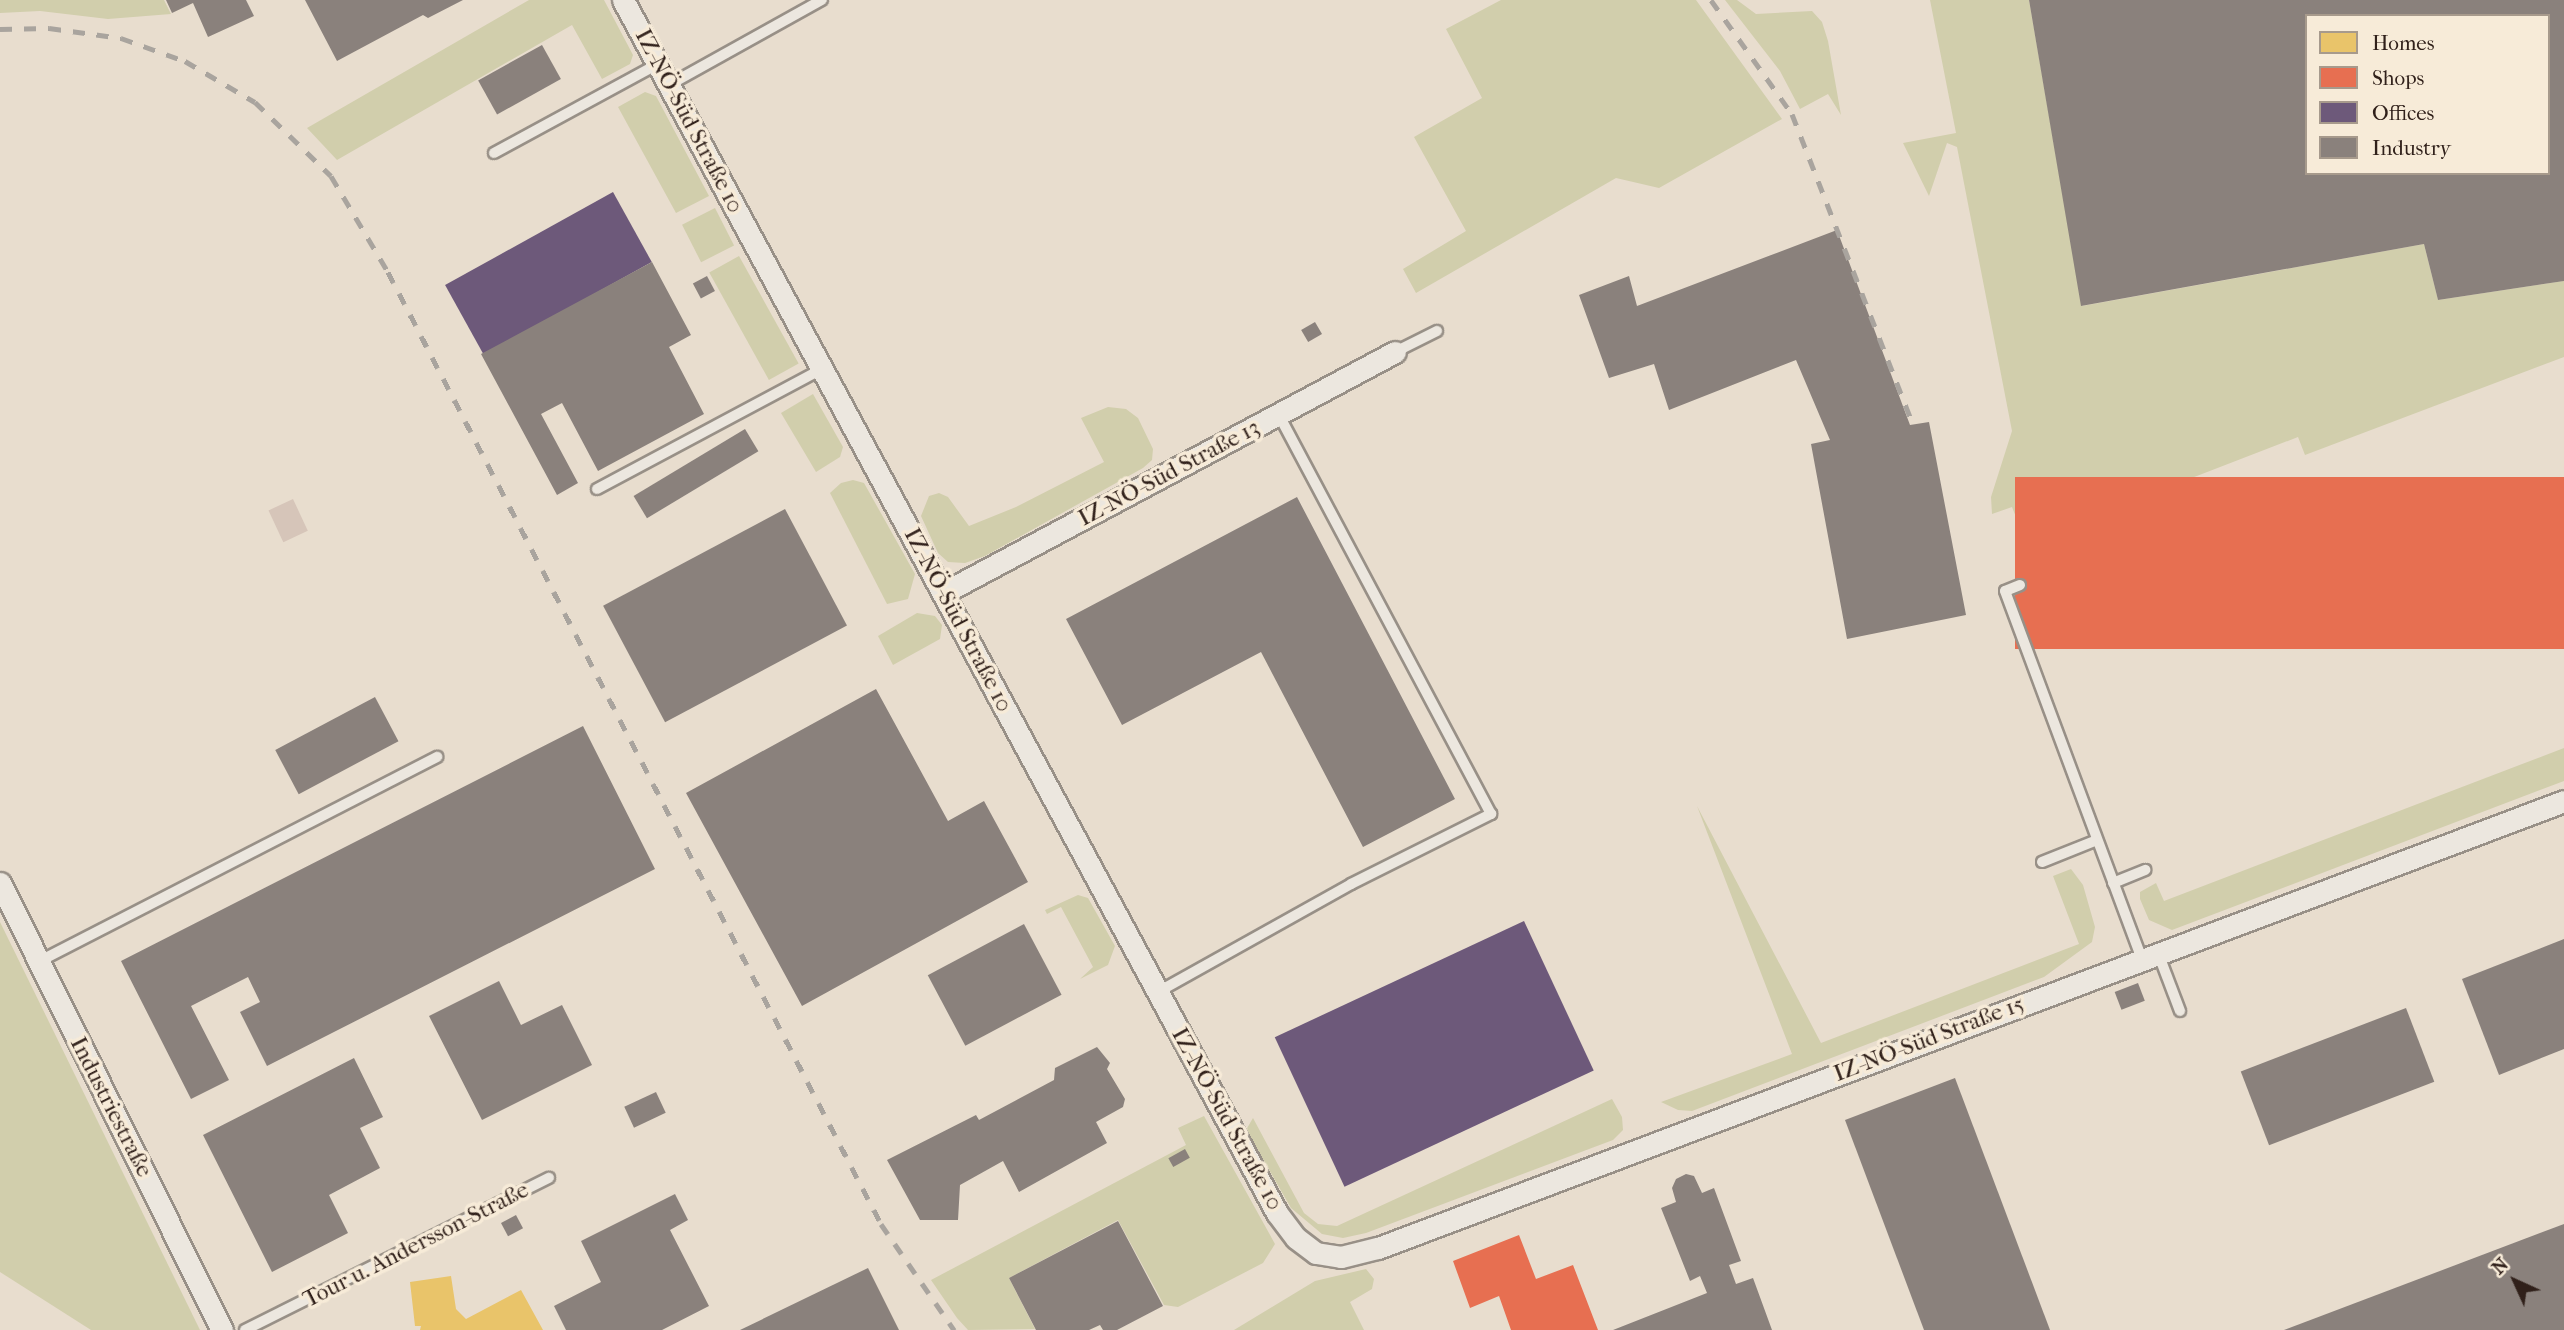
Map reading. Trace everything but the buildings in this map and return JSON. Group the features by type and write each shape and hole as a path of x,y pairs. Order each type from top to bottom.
{"street":[{"name":"IZ-NÖ-Süd Straße 10","path":"623,0 1277,1213 1296,1238"},
{"name":"IZ-NÖ-Süd Straße 13","path":"943,593 1395,352"},
{"name":"IZ-NÖ-Süd Straße 15","path":"1296,1238 1316,1253 1340,1257 1378,1248 2564,802"},
{"name":"Industriestraße","path":"0,883 222,1330"}],"lane":[{"path":"669,85 822,0"},
{"path":"494,153 658,64"},
{"path":"1395,352 1437,331"},
{"path":"597,489 822,369"},
{"path":"1158,992 1351,884 1491,814 1279,415"},
{"path":"2020,585 2005,591 2113,883 2180,1011"},
{"path":"38,962 437,757"},
{"path":"2042,862 2097,840"},
{"path":"2113,883 2146,870"},
{"name":"Tour u. Andersson-Straße","path":"245,1330 549,1178"}],"shaded area":[{"path":"0,0 164,0 171,14 108,19 40,11 0,13"},
{"path":"529,0 604,0 633,55 630,64 602,79 572,25 337,160 307,128"},
{"path":"1501,0 1696,0 1782,119 1659,188 1616,178 1416,293 1403,269 1466,231 1414,137 1482,98 1446,29"},
{"path":"1725,0 1737,0 1756,14 1812,11 1822,22 1828,41 1841,115 1828,94 1800,109 1780,71"},
{"path":"1930,0 2029,0 2082,306 2424,244 2438,300 2564,281 2564,357 2305,455 2298,437 2026,542 2012,507 1992,514 1991,497 2012,431 1957,147 1947,143 1929,196 1903,143 1956,133"},
{"path":"645,92 656,96 709,196 676,213 618,107"},
{"path":"715,208 734,245 701,262 682,225"},
{"path":"739,256 799,364 769,380 709,272"},
{"path":"813,394 843,447 840,457 816,472 781,413"},
{"path":"1108,407 1126,409 1138,418 1153,449 1152,460 1143,468 985,556 965,563 948,562 938,553 921,516 929,496 939,493 948,497 969,526 1016,507 1104,462 1081,418"},
{"path":"853,480 864,483 915,574 908,599 887,604 830,493 841,483"},
{"path":"917,613 935,616 942,625 940,639 893,665 878,636"},
{"path":"2564,748 2564,781 2172,930 2149,920 2140,899 2140,892 2156,883 2164,901"},
{"path":"1697,806 1821,1043 2079,944 2053,876 2071,869 2083,885 2095,927 2092,942 2044,977 1692,1111 1678,1110 1661,1102 1792,1054"},
{"path":"1078,895 1088,898 1115,946 1108,965 1080,979 1093,967 1061,907 1047,914 1045,910"},
{"path":"0,922 200,1330 91,1330 0,1272"},
{"path":"1612,1099 1622,1117 1623,1130 1613,1140 1366,1233 1343,1238 1322,1234 1291,1208 1246,1130 1253,1118 1304,1213 1318,1224 1337,1226"},
{"path":"1204,1116 1275,1244 1263,1263 1178,1307 1164,1305 1118,1220 1009,1278 1035,1329 968,1330 957,1318 931,1280 1186,1145 1178,1128"},
{"path":"1366,1269 1374,1279 1372,1289 1350,1302 1364,1330 1234,1330 1315,1281"}],"railway":[{"path":"1711,0 1792,114 1911,420"},
{"path":"0,29 49,28 121,38 185,61 255,102 331,176 388,272 881,1224 954,1330"}]}
